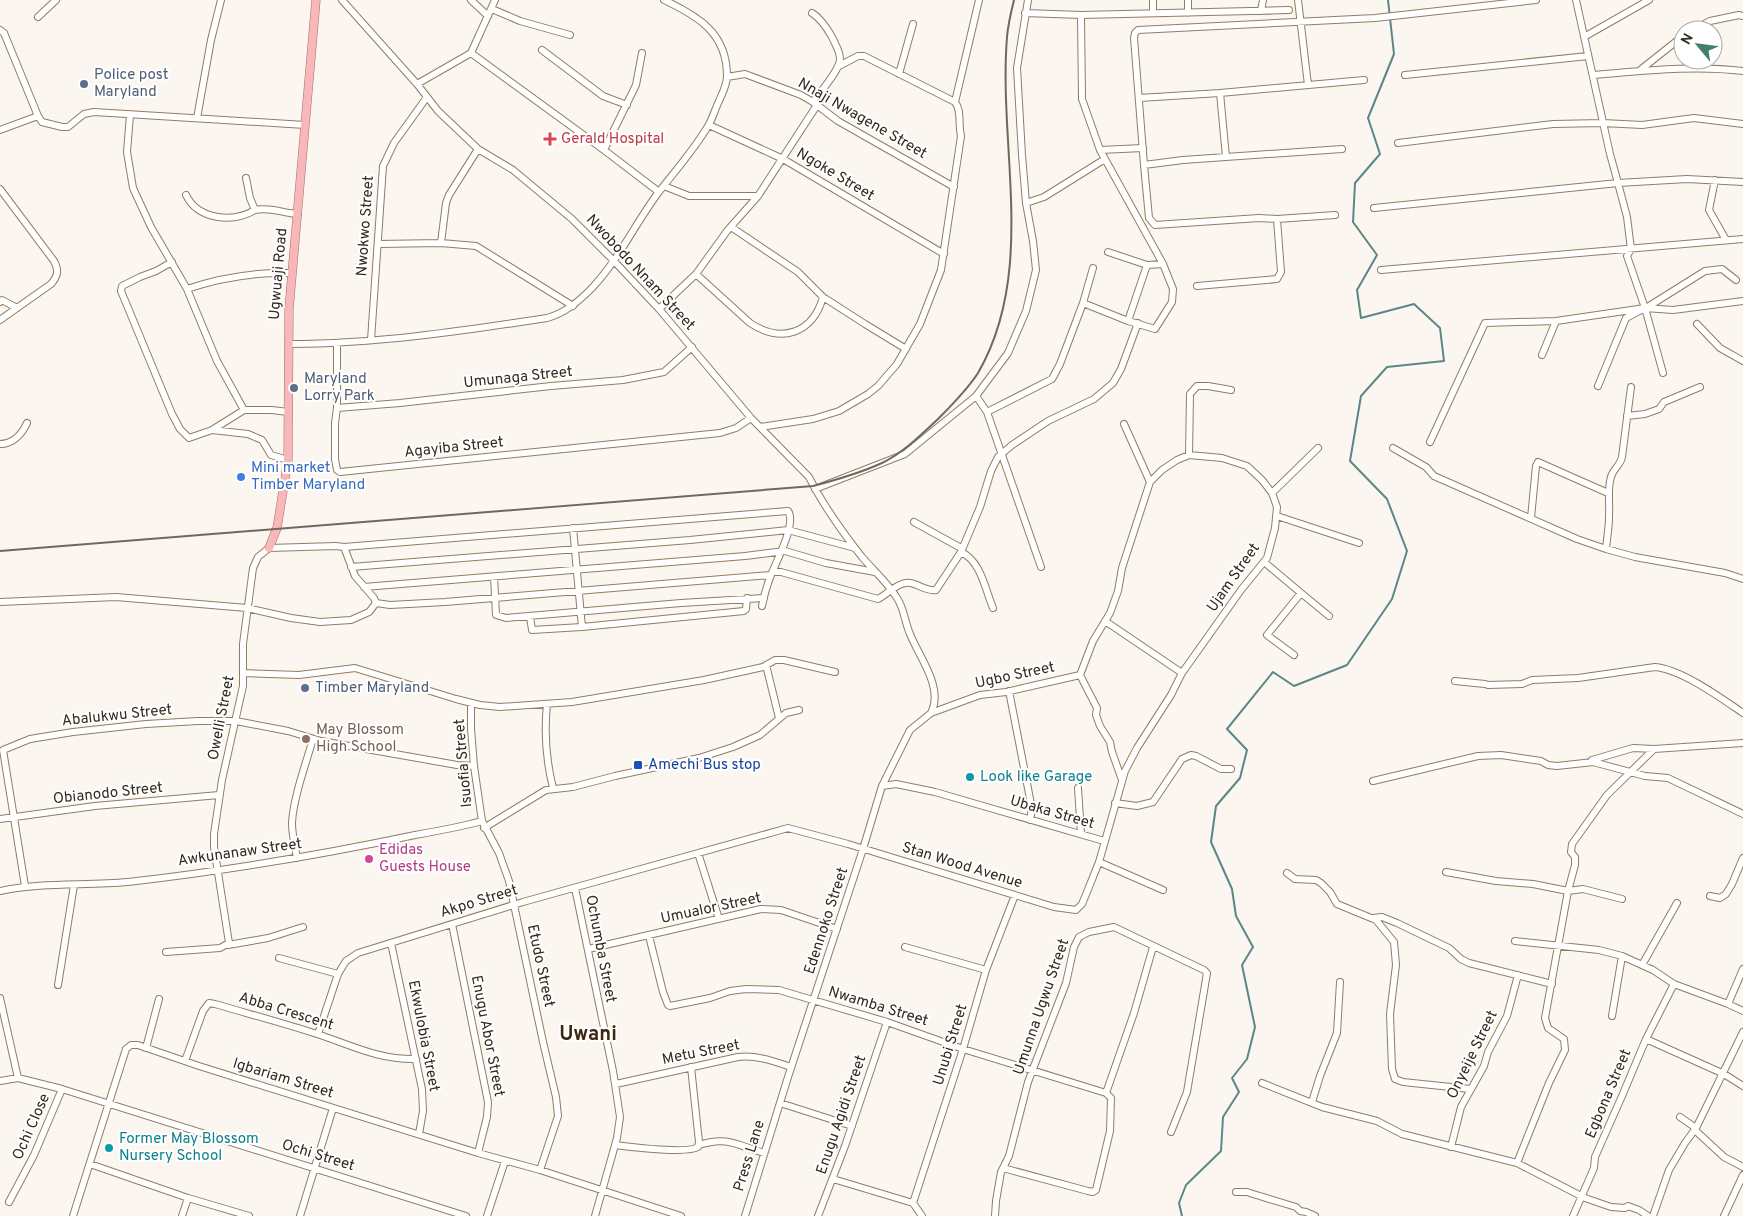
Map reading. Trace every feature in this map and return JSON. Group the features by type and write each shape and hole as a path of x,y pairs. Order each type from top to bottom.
{"main road":[{"name":"Ugwuaji Road","path":"269,548 277,528 288,460 289,309 316,0"}],"street":[{"path":"38,17 56,0"},
{"path":"197,118 220,0"},
{"name":"Nwobodo Nnam Street","path":"342,0 417,84 438,111 478,149 514,170 572,219 613,260 659,308 751,418 809,477 855,548 899,600 909,633 932,682 935,696 934,708 931,713"},
{"path":"471,0 488,16"},
{"path":"417,84 471,53 495,0"},
{"path":"289,344 337,344 477,329 547,318 555,316 573,306 592,288 659,192 709,125 724,88 727,77 722,52 714,33 698,18 664,0"},
{"path":"955,102 979,0"},
{"path":"815,489 905,454 976,396 1008,353 1026,311 1036,270 1026,203 1018,68 1028,0"},
{"path":"1153,13 1154,0"},
{"path":"1188,0 1188,13"},
{"path":"1260,12 1263,0"},
{"path":"1298,0 1308,85"},
{"path":"1335,215 1155,225 1150,218 1144,165 1135,33 1138,30 1375,18 1536,0"},
{"path":"1576,0 1603,123 1627,217 1631,249 1627,256 1664,373"},
{"path":"1584,37 1649,0"},
{"path":"492,9 520,21 570,35"},
{"path":"1025,14 1081,15 1290,10"},
{"path":"659,308 696,274 731,227 758,196 784,159 815,103 839,66 838,50 829,31 812,13"},
{"path":"1081,15 1082,99 1100,150 1163,264 1173,290 1172,302 1155,329 1128,321 1083,303"},
{"path":"1716,20 1743,16"},
{"path":"899,74 913,24"},
{"path":"0,30 4,33 42,122 62,127 68,126 84,114 104,112 305,125"},
{"path":"1638,71 1673,44"},
{"path":"542,50 603,96 627,105"},
{"path":"471,53 659,192"},
{"path":"604,150 636,85 642,54"},
{"path":"760,426 813,419 839,411 850,406 878,386 897,364 920,324 937,285 944,254 960,136 958,124 959,109 955,102 861,55 839,66"},
{"path":"1405,75 1588,56"},
{"path":"1592,76 1638,71 1714,67 1743,70"},
{"name":"Nnaji Nwagene Street","path":"727,77 745,74 802,95 838,121 954,187"},
{"path":"1139,98 1364,80"},
{"path":"1220,93 1226,157"},
{"name":"Nwokwo Street","path":"371,340 383,166 394,143 427,97"},
{"path":"130,115 127,152 132,183 151,227 187,289 217,360 244,410"},
{"path":"0,130 38,116"},
{"path":"1398,144 1553,124 1603,123 1642,125 1694,118 1743,124"},
{"name":"Ngoke Street","path":"709,125 784,159 944,254"},
{"path":"1100,150 1143,148"},
{"path":"441,243 449,195 478,149"},
{"path":"1144,165 1342,149"},
{"path":"1026,203 1044,197 1105,159"},
{"path":"246,178 250,198 255,210"},
{"path":"1374,208 1618,183 1687,179 1743,182"},
{"path":"1715,180 1709,210 1726,240"},
{"path":"664,186 689,196 758,196"},
{"path":"0,189 54,261 58,270 51,284 0,320"},
{"path":"186,195 194,207 217,217 236,216 264,208 298,214"},
{"path":"1198,286 1277,279 1281,272 1277,219"},
{"path":"731,227 798,272 823,297 906,349"},
{"path":"1381,270 1743,239"},
{"path":"378,244 441,243 470,245 481,248 573,306"},
{"path":"1108,252 1147,265 1163,264"},
{"path":"172,262 156,272 122,286 121,291 180,429 189,438 212,430 244,410 288,412"},
{"path":"1128,321 1147,265"},
{"path":"987,412 1052,379 1060,364 1083,303 1093,268"},
{"path":"1598,386 1626,318 1706,271 1722,269 1736,280"},
{"path":"187,289 215,280 264,272 292,273"},
{"path":"696,274 755,327 775,333 801,330 811,322 820,308 823,297"},
{"path":"0,302 2,300 17,308"},
{"path":"1430,442 1485,323 1556,321 1645,308 1673,310 1743,301"},
{"path":"1542,355 1556,321"},
{"path":"376,603 390,605 495,598 782,572 878,599 901,584 913,583 928,590 936,590 961,550 980,507 991,472 1001,453 1048,422 1094,399 1113,383 1121,369 1138,323"},
{"path":"1697,324 1720,348 1743,361"},
{"name":"Agayiba Street","path":"337,344 335,459 337,470 340,472 720,433 736,428 751,418"},
{"name":"Umunaga Street","path":"337,408 623,380 664,372 692,347"},
{"path":"1189,455 1190,394 1197,386 1231,390"},
{"path":"1606,549 1609,516 1608,494 1611,476 1620,465 1622,457 1631,387"},
{"path":"1627,416 1645,414 1659,409 1664,402 1700,387"},
{"path":"976,396 987,412 1041,567"},
{"path":"0,444 6,444 17,438 27,423"},
{"path":"1124,424 1150,482"},
{"path":"212,430 248,434 262,440 272,455 288,460"},
{"path":"1123,781 1110,742 1098,721 1096,715 1097,708 1080,675 1093,641 1105,621 1118,591 1122,568 1150,482 1170,465 1189,455 1222,458 1247,466 1272,492 1318,448"},
{"path":"1393,448 1426,467 1434,476 1577,539 1606,549 1726,573 1743,579"},
{"path":"1531,518 1538,462 1608,494"},
{"name":"Ujam Street","path":"1054,907 1074,911 1078,909 1099,862 1125,771 1133,756 1182,673 1241,590 1264,562 1271,545 1276,516 1277,507 1272,492"},
{"path":"269,548 344,547 788,511 790,514 788,530 762,606"},
{"path":"1276,516 1359,543"},
{"path":"914,522 968,555 976,564 993,608"},
{"path":"573,528 582,627"},
{"path":"351,567 788,530 855,548"},
{"path":"344,547 355,576 376,603"},
{"name":"Owelli Street","path":"228,945 214,847 214,834 220,795 242,693 244,673 243,644 252,568 258,557 269,548"},
{"path":"364,587 745,556 782,551 826,563 875,572"},
{"path":"1264,562 1329,616"},
{"path":"494,577 496,615 499,617 530,617 764,598"},
{"path":"1294,655 1267,635 1301,593"},
{"path":"0,602 116,597 248,608 309,622 351,620 369,612 376,603"},
{"path":"530,617 532,630 582,627 744,611 747,598"},
{"path":"1105,621 1182,673"},
{"path":"244,673 299,675 355,668 471,703 500,707 547,704 704,680 766,666 772,661 779,660 835,672"},
{"path":"766,666 779,718"},
{"path":"1455,680 1488,685 1513,685 1532,680 1578,678 1655,666 1664,667 1710,690 1743,713"},
{"name":"Ugbo Street","path":"882,786 910,730 931,713 980,695 1009,691 1080,675"},
{"path":"1009,691 1032,809 1030,820"},
{"name":"Isuofia Street","path":"471,703 474,766 483,824"},
{"path":"547,704 544,727 545,745 553,788 573,787 699,758 733,747 760,735 779,718 789,712 799,710"},
{"name":"Abalukwu Street","path":"25,886 2,750 30,739 146,724 236,721 288,731 313,739 457,766 474,766"},
{"path":"297,858 292,820 313,739"},
{"path":"1582,764 1633,748 1654,749 1743,743"},
{"path":"1517,1163 1549,1083 1565,1050 1564,1039 1546,1025 1545,1018 1568,891 1575,865 1575,857 1571,852 1572,844 1607,795 1654,749"},
{"path":"1115,803 1137,806 1153,802 1182,759 1191,755 1221,769 1231,769"},
{"path":"1373,782 1478,756 1501,755 1541,761 1548,765 1557,766 1593,762 1645,776 1668,778 1743,814"},
{"name":"Ubaka Street","path":"882,786 896,784 935,792 1104,841"},
{"path":"863,849 882,786"},
{"name":"Awkunanaw Street","path":"0,891 25,886 126,882 218,870 366,846 483,824 553,788"},
{"path":"1078,788 1081,834"},
{"name":"Obianodo Street","path":"0,819 220,795"},
{"name":"Etudo Street","path":"483,824 505,867 558,1104 558,1116 540,1170"},
{"name":"Akpo Street","path":"318,1034 338,974 346,961 363,951 514,904 788,828 848,844"},
{"name":"Stan Wood Avenue","path":"848,844 1054,907"},
{"name":"Edennoko Street","path":"813,1001 863,849"},
{"path":"698,853 719,919"},
{"path":"1710,896 1720,898 1726,894 1743,858"},
{"path":"1099,862 1163,890"},
{"path":"1446,872 1496,881 1533,884 1568,891 1582,889 1622,899"},
{"path":"1287,873 1294,879 1318,881 1330,892 1339,906 1376,920 1394,942 1396,965 1390,1014 1392,1069 1394,1076 1403,1082 1470,1089"},
{"path":"58,985 74,885"},
{"name":"Ochumba Street","path":"575,888 616,1084 620,1117 615,1145 595,1216"},
{"name":"Unubi Street","path":"913,1204 963,1049 986,970 1015,895"},
{"path":"1642,965 1676,904"},
{"name":"Umualor Street","path":"588,949 761,909 772,909 837,929"},
{"path":"1372,918 1382,917 1397,923 1449,948 1461,959 1470,963 1552,984"},
{"name":"Enugu Abor Street","path":"452,924 488,1102 487,1117 478,1153"},
{"path":"166,952 220,948 268,938 303,927"},
{"name":"Umunna Ugwu Street","path":"996,1216 997,1191 1013,1142 1032,1071 1066,983 1074,947 1079,937 1089,932 1114,928 1204,970 1206,973 1187,1092 1171,1132"},
{"name":"Nwamba Street","path":"649,936 663,992 670,1006 710,998 730,991 746,989 790,992 813,1001 886,1022 963,1049 1106,1093"},
{"path":"1515,941 1599,950 1622,956 1642,965 1674,984 1728,1004 1743,1012"},
{"name":"Ekwulobia Street","path":"391,942 423,1101 419,1134"},
{"path":"905,947 986,970"},
{"path":"1003,1168 1088,1191 1096,1190 1110,1131 1111,1099 1106,1093 1134,1013 1153,947"},
{"path":"1612,1016 1622,956"},
{"path":"279,958 338,974"},
{"path":"1728,1004 1743,969"},
{"name":"Onyeije Street","path":"1451,1147 1459,1112 1484,1066 1491,1047 1507,1016 1518,975"},
{"path":"1312,1102 1337,1033 1340,982"},
{"name":"Egbona Street","path":"1573,1216 1646,1039 1674,984"},
{"path":"0,998 18,1078 0,1081"},
{"path":"146,1048 160,1000"},
{"name":"Press Lane","path":"745,1216 813,1001"},
{"name":"Abba Crescent","path":"185,1061 203,1011 209,1003 318,1034 382,1056 416,1059"},
{"name":"Enugu Agidi Street","path":"818,1216 852,1126 886,1022"},
{"path":"1653,1216 1669,1170 1696,1128 1743,1032"},
{"path":"1646,1039 1724,1074 1743,1086"},
{"name":"Igbariam Street","path":"73,1216 126,1049 131,1045 138,1045 333,1108 478,1153 540,1170 681,1216"},
{"name":"Metu Street","path":"616,1084 747,1056 766,1059 791,1067"},
{"path":"691,1067 699,1145"},
{"name":"Ochi Street","path":"18,1078 62,1089 466,1216"},
{"path":"1262,1084 1322,1106 1377,1121 1402,1134 1517,1163 1581,1196 1611,1207 1625,1208 1628,1206 1648,1216"},
{"name":"Ochi Close","path":"9,1202 34,1155 62,1089"},
{"path":"780,1103 852,1126"},
{"path":"300,1216 333,1108"},
{"path":"1680,1117 1696,1128 1701,1136 1724,1157 1743,1167"},
{"path":"615,1145 694,1149 699,1145 717,1140 733,1142 764,1153"},
{"path":"487,1216 505,1161"},
{"path":"90,1164 188,1198 249,1216"},
{"path":"1724,1216 1743,1175"},
{"path":"833,1179 913,1204 922,1216"},
{"path":"1236,1192 1247,1192 1296,1207 1300,1211 1315,1216"},
{"path":"182,1216 188,1198"},
{"path":"1296,1207 1302,1216"}],"waterway":[{"path":"1182,1216 1179,1203 1186,1185 1221,1151 1223,1117 1239,1092 1232,1078 1247,1059 1255,1027 1242,965 1253,947 1236,916 1232,889 1211,842 1216,806 1240,778 1247,750 1227,729 1273,672 1294,686 1347,665 1392,599 1407,551 1387,499 1350,461 1361,396 1387,367 1444,361 1440,328 1414,304 1361,318 1357,290 1377,255 1353,222 1355,183 1380,154 1368,118 1394,54 1388,0"}],"railway":[{"path":"0,551 813,486 857,473 890,459 925,431 965,391 978,373 996,334 1006,293 1011,251 1006,79 1007,32 1014,0"}],"place":[{"name":"Police post Maryland","path":"84,84"},
{"name":"Gerald Hospital","path":"550,139"},
{"name":"Maryland Lorry Park","path":"294,388"},
{"name":"Mini market Timber Maryland","path":"241,477"},
{"name":"Timber Maryland","path":"305,688"},
{"name":"May Blossom High School","path":"306,739"},
{"name":"Amechi Bus stop","path":"638,765"},
{"name":"Look like Garage","path":"970,777"},
{"name":"Edidas Guests House","path":"369,859"},
{"name":"Former May Blossom Nursery School","path":"109,1148"}],"district":[{"name":"Uwani","path":"588,1035"}]}
